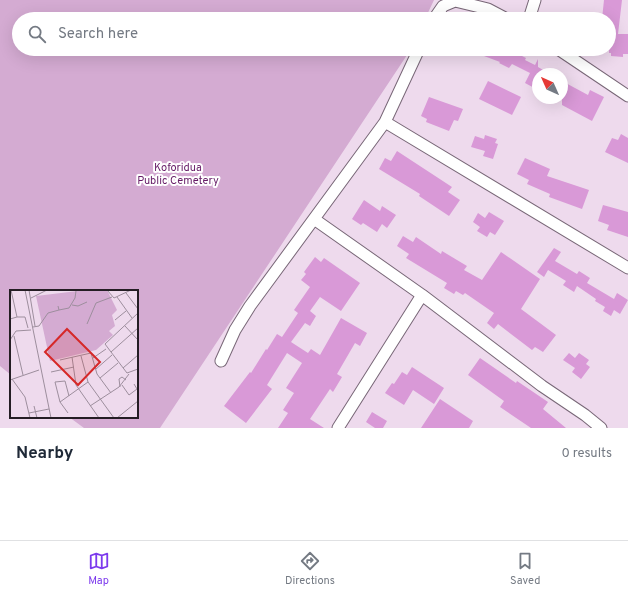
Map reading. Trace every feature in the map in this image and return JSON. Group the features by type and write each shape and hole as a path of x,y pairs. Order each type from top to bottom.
{"street":[{"path":"531,12 535,0"},
{"path":"439,12 443,6 455,1 488,9 494,12"},
{"path":"221,361 235,330 250,306 385,122 416,56"},
{"path":"568,56 628,96"},
{"path":"385,122 628,268"},
{"path":"314,219 422,295 542,386 601,428"},
{"path":"338,428 422,295"}],"green space":[{"name":"Koforidua Public Cemetery","path":"0,0 434,0 428,12 12,12 12,56 406,56 160,428 84,428 70,418 138,418 138,290 10,290 10,374 0,366"}],"building":[{"path":"604,0 622,0 618,34 628,34 628,54 623,54 623,57 611,56 616,56 616,12 603,12"},
{"path":"484,56 522,56 526,58 525,60 535,65 538,59 538,67 540,68 532,68 532,87 525,83 530,73 512,64 509,68 499,63 500,62"},
{"path":"488,81 521,97 512,115 479,99"},
{"path":"568,84 588,95 590,90 604,97 592,121 562,105 568,104"},
{"path":"429,97 463,109 458,121 454,120 449,131 426,122 427,119 421,116"},
{"path":"621,134 628,138 628,163 605,152 612,138 618,140"},
{"path":"485,135 497,139 495,143 498,144 493,159 483,156 485,151 471,147 475,136 484,139"},
{"path":"397,151 452,187 448,192 460,200 449,216 419,196 420,194 379,169 385,158 391,161"},
{"path":"525,158 550,169 547,176 589,190 582,209 549,197 550,194 527,184 529,180 517,174"},
{"path":"364,200 380,211 382,206 396,215 387,228 382,224 377,232 363,223 361,225 352,219"},
{"path":"603,205 628,212 628,237 607,230 609,225 598,221"},
{"path":"489,212 504,221 495,235 490,232 487,237 477,231 480,227 473,222 478,213 485,218"},
{"path":"403,236 413,242 416,237 441,254 442,251 467,266 464,270 482,280 501,252 540,279 521,309 556,335 543,352 535,347 532,350 498,324 494,329 487,323 494,313 465,293 463,295 456,291 454,294 444,288 447,283 406,258 409,254 397,246"},
{"path":"554,248 561,252 555,261 577,274 579,271 590,278 587,283 614,299 617,293 628,300 620,314 614,310 611,316 603,311 605,307 595,301 596,299 577,286 574,292 563,285 566,281 548,270 544,277 537,272"},
{"path":"315,257 321,262 324,258 360,283 341,311 320,297 310,311 316,316 310,326 305,323 291,342 308,353 311,349 320,355 341,318 367,333 360,346 355,343 337,374 342,377 333,392 330,389 310,419 324,428 278,428 288,413 283,410 294,393 286,388 302,363 287,353 267,385 272,389 246,423 224,406 250,372 251,373 277,334 282,337 298,313 294,310 310,287 301,280 306,274 304,272"},
{"path":"569,353 575,358 579,353 589,360 586,364 590,367 581,379 572,372 575,368 563,360"},
{"path":"480,358 516,383 517,381 548,402 543,409 566,428 531,428 500,407 504,401 468,375"},
{"path":"412,367 444,388 434,404 413,390 404,405 385,393 392,383 394,384 402,372 407,375"},
{"path":"440,399 473,421 469,428 421,428"},
{"path":"372,412 387,421 383,428 375,428 366,422"}]}
